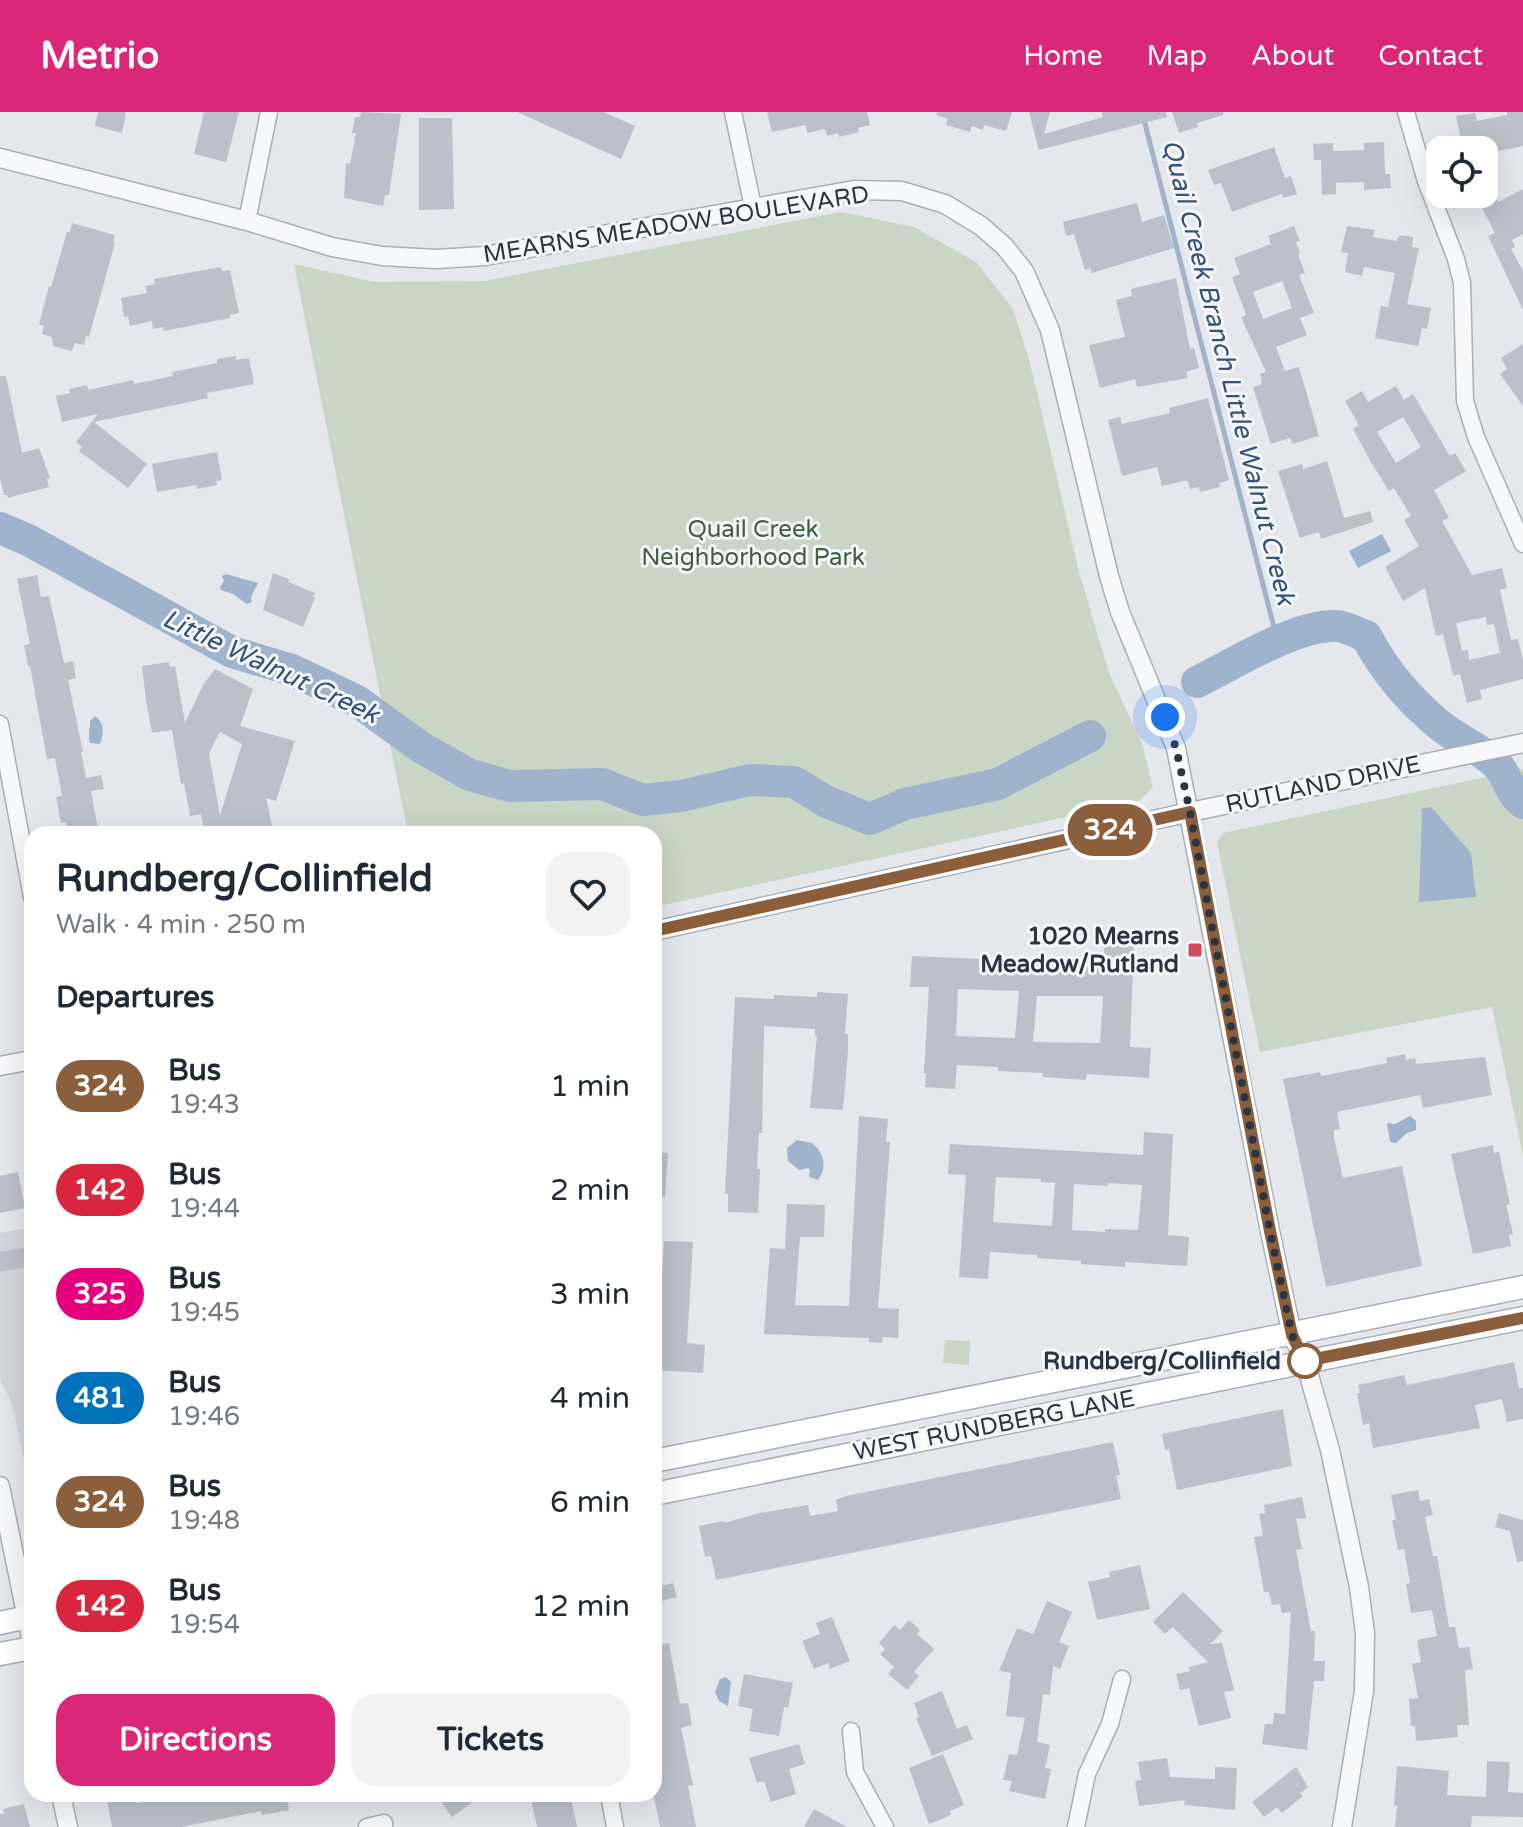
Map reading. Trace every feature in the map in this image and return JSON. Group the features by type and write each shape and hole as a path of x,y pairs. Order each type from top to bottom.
{"main road":[{"name":"WEST RUNDBERG LANE","path":"662,1459 1523,1287"},
{"name":"WEST RUNDBERG LANE","path":"662,1492 1523,1318"},
{"path":"907,1412 912,1442"},
{"path":"0,1623 24,1618"},
{"path":"0,1654 24,1647"}],"street":[{"path":"247,221 269,112"},
{"path":"733,112 753,207"},
{"path":"1406,112 1426,181 1462,283 1465,401 1476,437 1523,544"},
{"name":"MEARNS MEADOW BOULEVARD","path":"0,158 247,221 332,247 382,256 436,259 485,256 854,190 902,191 945,204 981,226 1004,246 1024,271 1050,330 1109,576 1176,748 1292,1335 1305,1361 1349,1532 1365,1633 1364,1691 1342,1827"},
{"path":"0,724 24,854"},
{"name":"RUTLAND DRIVE","path":"662,929 1190,812 1518,744"},
{"path":"0,1066 24,1062"},
{"path":"0,1486 24,1591"},
{"path":"1076,1827 1087,1774 1110,1724 1122,1679"},
{"path":"851,1731 855,1772 885,1827"},
{"path":"63,1802 68,1827"},
{"path":"610,1802 615,1827"},
{"path":"367,1827 384,1823 384,1827"}],"shaded area":[{"path":"24,1228 24,1460 12,1405 0,1379 0,1233"}],"green space":[{"name":"Quail Creek Neighborhood Park","path":"841,212 914,227 976,262 1013,309 1030,363 1079,572 1109,673 1142,743 1153,788 1139,801 662,905 662,826 406,826 294,264 374,282 484,281"},
{"path":"1523,769 1523,1156 1492,1007 1260,1052 1217,842 1223,833"},
{"path":"945,1340 970,1341 969,1365 943,1363"}],"water":[{"path":"1382,534 1391,551 1358,568 1349,551"},
{"path":"226,574 258,583 251,597 252,602 247,604 221,590 222,576"},
{"path":"95,716 103,729 100,744 89,741 90,721"},
{"path":"1431,807 1471,853 1476,897 1419,902 1422,809"},
{"path":"1410,1116 1416,1121 1416,1130 1396,1143 1390,1142 1387,1123 1395,1124"},
{"path":"797,1140 812,1143 822,1156 824,1165 818,1180 809,1177 808,1168 799,1170 788,1161 787,1148"},
{"path":"726,1677 731,1682 728,1706 719,1701 715,1692 720,1679"}],"building":[{"path":"98,112 126,112 122,133 95,126"},
{"path":"204,112 239,112 226,162 194,154"},
{"path":"361,112 401,114 389,195 385,195 383,206 344,198 346,163 350,164 356,133 352,133 355,117 360,117"},
{"path":"517,112 604,112 635,126 621,159"},
{"path":"767,112 867,112 870,125 858,128 859,132 839,137 838,133 827,136 825,129 807,133 806,125 772,132"},
{"path":"937,112 1012,112 1006,131 984,125 983,130 972,126 970,132 946,125 948,119 936,115"},
{"path":"1029,112 1050,112 1044,134 1103,117 1102,112 1166,112 1167,117 1039,150"},
{"path":"1172,112 1223,112 1223,115 1197,123 1198,127 1179,133"},
{"path":"1507,112 1523,112 1523,146 1498,151 1498,136 1460,136 1456,116 1475,113 1477,121 1507,115"},
{"path":"419,118 452,118 454,209 419,210"},
{"path":"1384,142 1385,174 1390,174 1391,188 1364,190 1364,182 1336,183 1336,194 1322,195 1321,160 1314,160 1313,144 1333,143 1333,151 1364,150 1364,143"},
{"path":"1274,147 1285,178 1291,176 1297,194 1283,198 1282,194 1232,212 1221,183 1214,185 1208,170"},
{"path":"1523,189 1523,234 1512,240 1515,247 1511,249 1523,271 1523,310 1488,236 1495,233 1482,208 1498,208 1498,202"},
{"path":"1137,203 1142,222 1164,215 1174,248 1092,273 1090,268 1085,270 1074,234 1066,236 1063,222"},
{"path":"72,223 115,235 115,243 89,337 86,336 84,345 75,343 72,351 53,346 52,337 42,334 44,326 39,324"},
{"path":"1294,226 1300,241 1296,242 1298,254 1305,273 1299,275 1314,313 1300,318 1307,335 1276,347 1285,371 1299,367 1319,436 1293,444 1290,438 1271,444 1253,387 1262,384 1260,374 1266,372 1241,317 1246,315 1232,277 1240,274 1234,258 1271,244 1268,236","holes":["1282,281 1292,308 1263,319 1253,292"]},
{"path":"1347,226 1375,230 1373,237 1396,241 1400,235 1413,237 1412,247 1419,248 1407,304 1431,308 1427,329 1422,328 1418,346 1375,338 1381,306 1388,307 1395,273 1364,267 1362,276 1345,272 1348,253 1341,252"},
{"path":"221,267 222,271 230,270 239,313 230,315 230,318 164,331 163,327 153,329 152,321 130,326 128,316 124,317 121,298 147,293 145,286 155,284 154,279"},
{"path":"1176,278 1190,349 1194,348 1199,368 1186,372 1188,378 1137,387 1135,379 1100,388 1089,345 1125,337 1116,300 1132,296 1131,289"},
{"path":"1523,344 1523,406 1500,374 1507,369 1501,358"},
{"path":"236,356 236,360 249,358 254,384 207,393 208,398 94,422 147,464 128,488 79,451 82,447 76,442 98,414 62,422 56,396 70,393 69,389 87,385 88,390 133,380 134,384 173,376 172,372"},
{"path":"0,376 6,376 22,453 39,448 50,478 47,479 49,487 8,498 4,495 0,479"},
{"path":"1396,386 1404,400 1413,394 1450,456 1455,453 1466,471 1434,490 1449,518 1442,521 1472,575 1502,568 1507,588 1500,590 1511,640 1518,639 1523,661 1523,679 1480,690 1482,699 1467,703 1460,674 1453,676 1443,634 1436,636 1425,588 1403,601 1385,567 1419,546 1404,520 1411,516 1394,488 1389,491 1353,429 1359,425 1345,401 1362,391 1368,402","holes":["1403,417 1421,447 1396,463 1377,432","1486,617 1487,625 1494,624 1500,653 1469,660 1468,650 1462,651 1456,623"]},
{"path":"1208,398 1229,480 1219,483 1220,487 1200,492 1199,487 1190,489 1188,481 1162,486 1157,467 1122,476 1108,420 1120,417 1122,424 1170,413 1169,408"},
{"path":"217,452 222,480 216,481 217,485 197,489 196,485 157,492 152,464"},
{"path":"1327,461 1344,518 1370,511 1373,522 1321,539 1319,532 1300,538 1278,471 1302,464 1303,469"},
{"path":"273,573 315,593 303,627 263,610"},
{"path":"37,575 41,597 49,596 64,663 73,661 76,678 68,680 86,778 101,775 104,789 91,791 98,826 67,826 66,822 61,823 56,797 62,796 55,758 47,759 24,645 30,644 17,579"},
{"path":"169,662 170,667 175,666 185,723 203,685 215,669 253,689 240,726 295,741 276,801 266,798 272,826 203,826 201,814 190,816 172,730 152,733 142,666","holes":["220,732 242,744 220,816 209,753"]},
{"path":"1105,940 1134,942 1130,1047 1151,1048 1149,1078 1087,1074 1086,1080 1043,1077 1043,1073 998,1071 998,1067 957,1065 955,1089 925,1087 929,987 910,987 912,956 1056,962 1057,959 1070,959 1070,966 1103,967","holes":["958,989 1019,991 1015,1038 956,1036","1037,996 1103,996 1100,1043 1033,1042"]},
{"path":"817,992 848,994 845,1034 848,1034 848,1051 843,1110 810,1108 817,1036 815,1029 764,1026 762,1133 759,1133 757,1169 760,1169 758,1213 728,1212 728,1194 725,1194 735,997 817,997"},
{"path":"1405,1054 1406,1060 1415,1058 1416,1064 1485,1057 1492,1095 1423,1108 1420,1095 1337,1112 1340,1129 1334,1130 1334,1138 1343,1178 1402,1166 1422,1266 1326,1287 1283,1079 1320,1072 1321,1076 1387,1063 1386,1058"},
{"path":"859,1116 888,1119 886,1142 890,1142 878,1308 899,1309 898,1338 883,1337 882,1343 869,1342 869,1338 764,1334 770,1248 785,1249 787,1204 825,1205 824,1237 800,1237 795,1305 849,1306"},
{"path":"1144,1132 1173,1134 1168,1235 1189,1237 1187,1266 1125,1262 1125,1267 1081,1264 1081,1261 1037,1258 1037,1255 990,1252 988,1279 959,1277 966,1175 948,1174 950,1144 1143,1155","holes":["996,1177 1041,1179 1041,1182 1055,1183 1052,1226 993,1222","1108,1183 1142,1185 1138,1230 1072,1230 1074,1184 1108,1186"]},
{"path":"1493,1145 1494,1153 1499,1152 1510,1204 1506,1205 1513,1234 1509,1235 1511,1246 1473,1254 1451,1154"},
{"path":"662,1153 668,1153 665,1197 662,1197"},
{"path":"18,1172 24,1208 0,1213 0,1176"},
{"path":"664,1241 693,1242 687,1343 705,1345 703,1373 662,1370"},
{"path":"24,1248 24,1268 0,1272 0,1252"},
{"path":"1514,1362 1519,1388 1523,1388 1523,1419 1507,1422 1502,1399 1475,1405 1480,1428 1373,1448 1369,1423 1363,1425 1358,1385 1404,1375 1407,1385"},
{"path":"1283,1409 1292,1466 1177,1490 1169,1449 1165,1450 1162,1434"},
{"path":"1113,1442 1121,1499 716,1580 711,1556 705,1557 699,1526 808,1505 810,1516 838,1511 836,1500 846,1496"},
{"path":"1418,1490 1420,1501 1429,1499 1433,1515 1425,1517 1433,1556 1437,1556 1449,1627 1455,1627 1459,1648 1469,1647 1473,1669 1465,1670 1469,1725 1457,1725 1458,1737 1416,1741 1415,1726 1411,1726 1409,1699 1418,1698 1412,1664 1421,1662 1417,1640 1437,1636 1432,1610 1411,1613 1406,1584 1410,1583 1404,1549 1398,1550 1391,1495"},
{"path":"1302,1497 1306,1518 1296,1519 1302,1549 1296,1550 1311,1631 1315,1631 1314,1661 1325,1661 1324,1681 1314,1681 1307,1750 1262,1744 1265,1724 1273,1724 1274,1713 1285,1714 1291,1612 1282,1613 1280,1604 1272,1605 1269,1592 1264,1592 1254,1537 1263,1536 1259,1514 1265,1513 1264,1505"},
{"path":"1499,1513 1523,1520 1523,1561 1517,1562 1510,1531 1495,1527"},
{"path":"1140,1565 1150,1609 1097,1620 1088,1582 1110,1577 1109,1572"},
{"path":"673,1583 677,1597 662,1601 662,1586"},
{"path":"1183,1592 1223,1631 1210,1644 1222,1643 1234,1690 1224,1692 1231,1718 1199,1726 1189,1688 1180,1690 1176,1674 1208,1662 1173,1627 1165,1634 1153,1622"},
{"path":"1047,1601 1072,1612 1059,1642 1069,1646 1060,1669 1053,1666 1050,1695 1043,1694 1037,1742 1050,1745 1045,1768 1051,1769 1045,1799 1009,1791 1012,1781 1003,1780 1009,1754 1017,1755 1025,1718 1006,1716 1011,1673 999,1671 1017,1628 1033,1634"},
{"path":"832,1617 850,1661 830,1669 828,1663 814,1669 802,1641 820,1634 816,1623"},
{"path":"909,1620 920,1630 917,1634 934,1649 914,1672 919,1676 907,1690 888,1674 894,1667 880,1654 885,1649 879,1643 894,1625 900,1630"},
{"path":"669,1643 680,1704 688,1703 692,1725 681,1728 693,1785 688,1786 696,1827 660,1827 655,1802 662,1802 662,1644"},
{"path":"744,1674 793,1683 788,1708 784,1707 779,1736 749,1731 753,1709 738,1706"},
{"path":"942,1691 957,1729 967,1725 973,1739 932,1756 916,1718 919,1717 914,1703"},
{"path":"799,1744 805,1764 789,1769 796,1794 771,1802 764,1781 757,1783 749,1758"},
{"path":"943,1754 964,1805 950,1811 951,1815 929,1824 909,1768"},
{"path":"1167,1758 1170,1777 1215,1779 1215,1767 1237,1768 1235,1810 1184,1805 1185,1800 1139,1806 1135,1781 1141,1780 1138,1762"},
{"path":"1487,1761 1510,1762 1508,1792 1523,1793 1523,1817 1472,1816 1471,1827 1395,1827 1397,1766 1449,1771 1447,1795 1486,1797"},
{"path":"1296,1767 1308,1787 1300,1793 1303,1796 1282,1813 1277,1807 1264,1817 1252,1802"},
{"path":"107,1802 288,1802 289,1810 262,1815 261,1811 181,1827 112,1827"},
{"path":"442,1802 472,1802 452,1817"},
{"path":"532,1802 572,1802 577,1827 537,1827"},
{"path":"24,1804 30,1827 0,1827 3,1809"},
{"path":"814,1809 847,1827 804,1827"}],"waterway":[{"name":"Quail Creek Branch Little Walnut Creek","path":"1142,112 1278,643"},
{"name":"Little Walnut Creek","path":"0,528 28,540 232,652 292,670 357,701 422,748 470,775 510,786 602,784 643,800 681,796 750,780 794,782 827,802 870,819 905,804 998,784 1090,736"},
{"name":"Little Walnut Creek","path":"1197,682 1284,638 1320,627 1347,628 1366,636 1390,673 1431,717 1494,762 1523,803"}],"bus line":[{"name":"324","path":"662,929 1190,812 1270,1231 1292,1335 1305,1361 1523,1318"}],"place":[{"name":"1020 Mearns Meadow/Rutland","path":"1195,950"},
{"name":"Rundberg/Collinfield","path":"1305,1361"}],"route":[{"path":"1165,717 1176,748 1190,812 1292,1335 1305,1361"}]}
